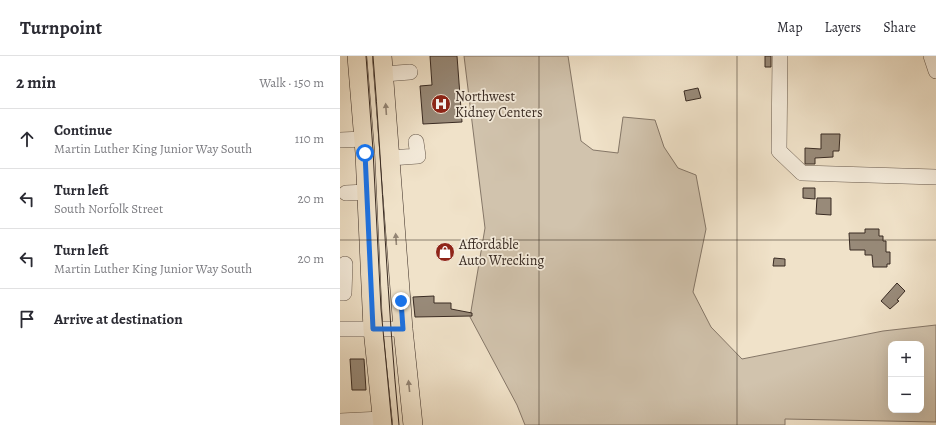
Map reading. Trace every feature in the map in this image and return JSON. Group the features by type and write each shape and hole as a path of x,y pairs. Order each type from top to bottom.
{"main road":[{"path":"358,56 367,192 373,329 382,422"},
{"path":"383,65 403,329 413,425"}],"street":[{"path":"780,56 779,151 802,173 936,177"},
{"path":"931,56 936,71"},
{"path":"383,65 410,72"},
{"path":"340,140 364,139"},
{"path":"390,158 418,156 416,142"},
{"path":"346,193 367,192"},
{"path":"340,293 344,293 345,264"},
{"path":"340,329 403,329"},
{"path":"340,421 382,422"}],"shaded area":[{"path":"464,56 568,56 581,141 593,150 618,153 623,117 655,120 664,147 678,168 696,175 706,229 693,292 711,327 742,359 883,331 936,325 936,422 785,419 785,425 525,425 517,405 470,317 485,228"}],"building":[{"name":"Northwest Kidney Centers","path":"430,56 457,56 462,122 423,124 420,86 432,85"},
{"path":"765,56 771,56 771,67 765,67"},
{"path":"698,88 701,98 686,101 684,91"},
{"path":"821,134 840,134 839,151 833,151 833,157 815,158 815,164 805,164 805,148 821,149"},
{"path":"803,188 815,188 815,199 803,198"},
{"path":"817,198 831,198 831,215 816,214"},
{"path":"865,229 879,229 879,236 883,236 883,241 886,241 886,252 890,252 890,264 887,264 887,267 873,267 872,255 865,255 865,250 850,250 849,233 865,233"},
{"path":"774,258 785,259 785,266 773,266"},
{"path":"897,283 905,291 897,300 899,301 890,309 881,301"},
{"path":"434,296 434,303 451,303 451,309 472,313 472,316 415,317 413,297"},
{"path":"350,359 364,359 366,390 352,390"}],"tram line":[{"path":"366,56 373,150 381,309 392,425"},
{"path":"373,56 391,333 399,425"}],"place":[{"name":"Northwest Kidney Centers","path":"441,104"},
{"name":"Affordable Auto Wrecking","path":"445,252"}],"route":[{"path":"365,153 373,329 403,329 401,301"}]}
